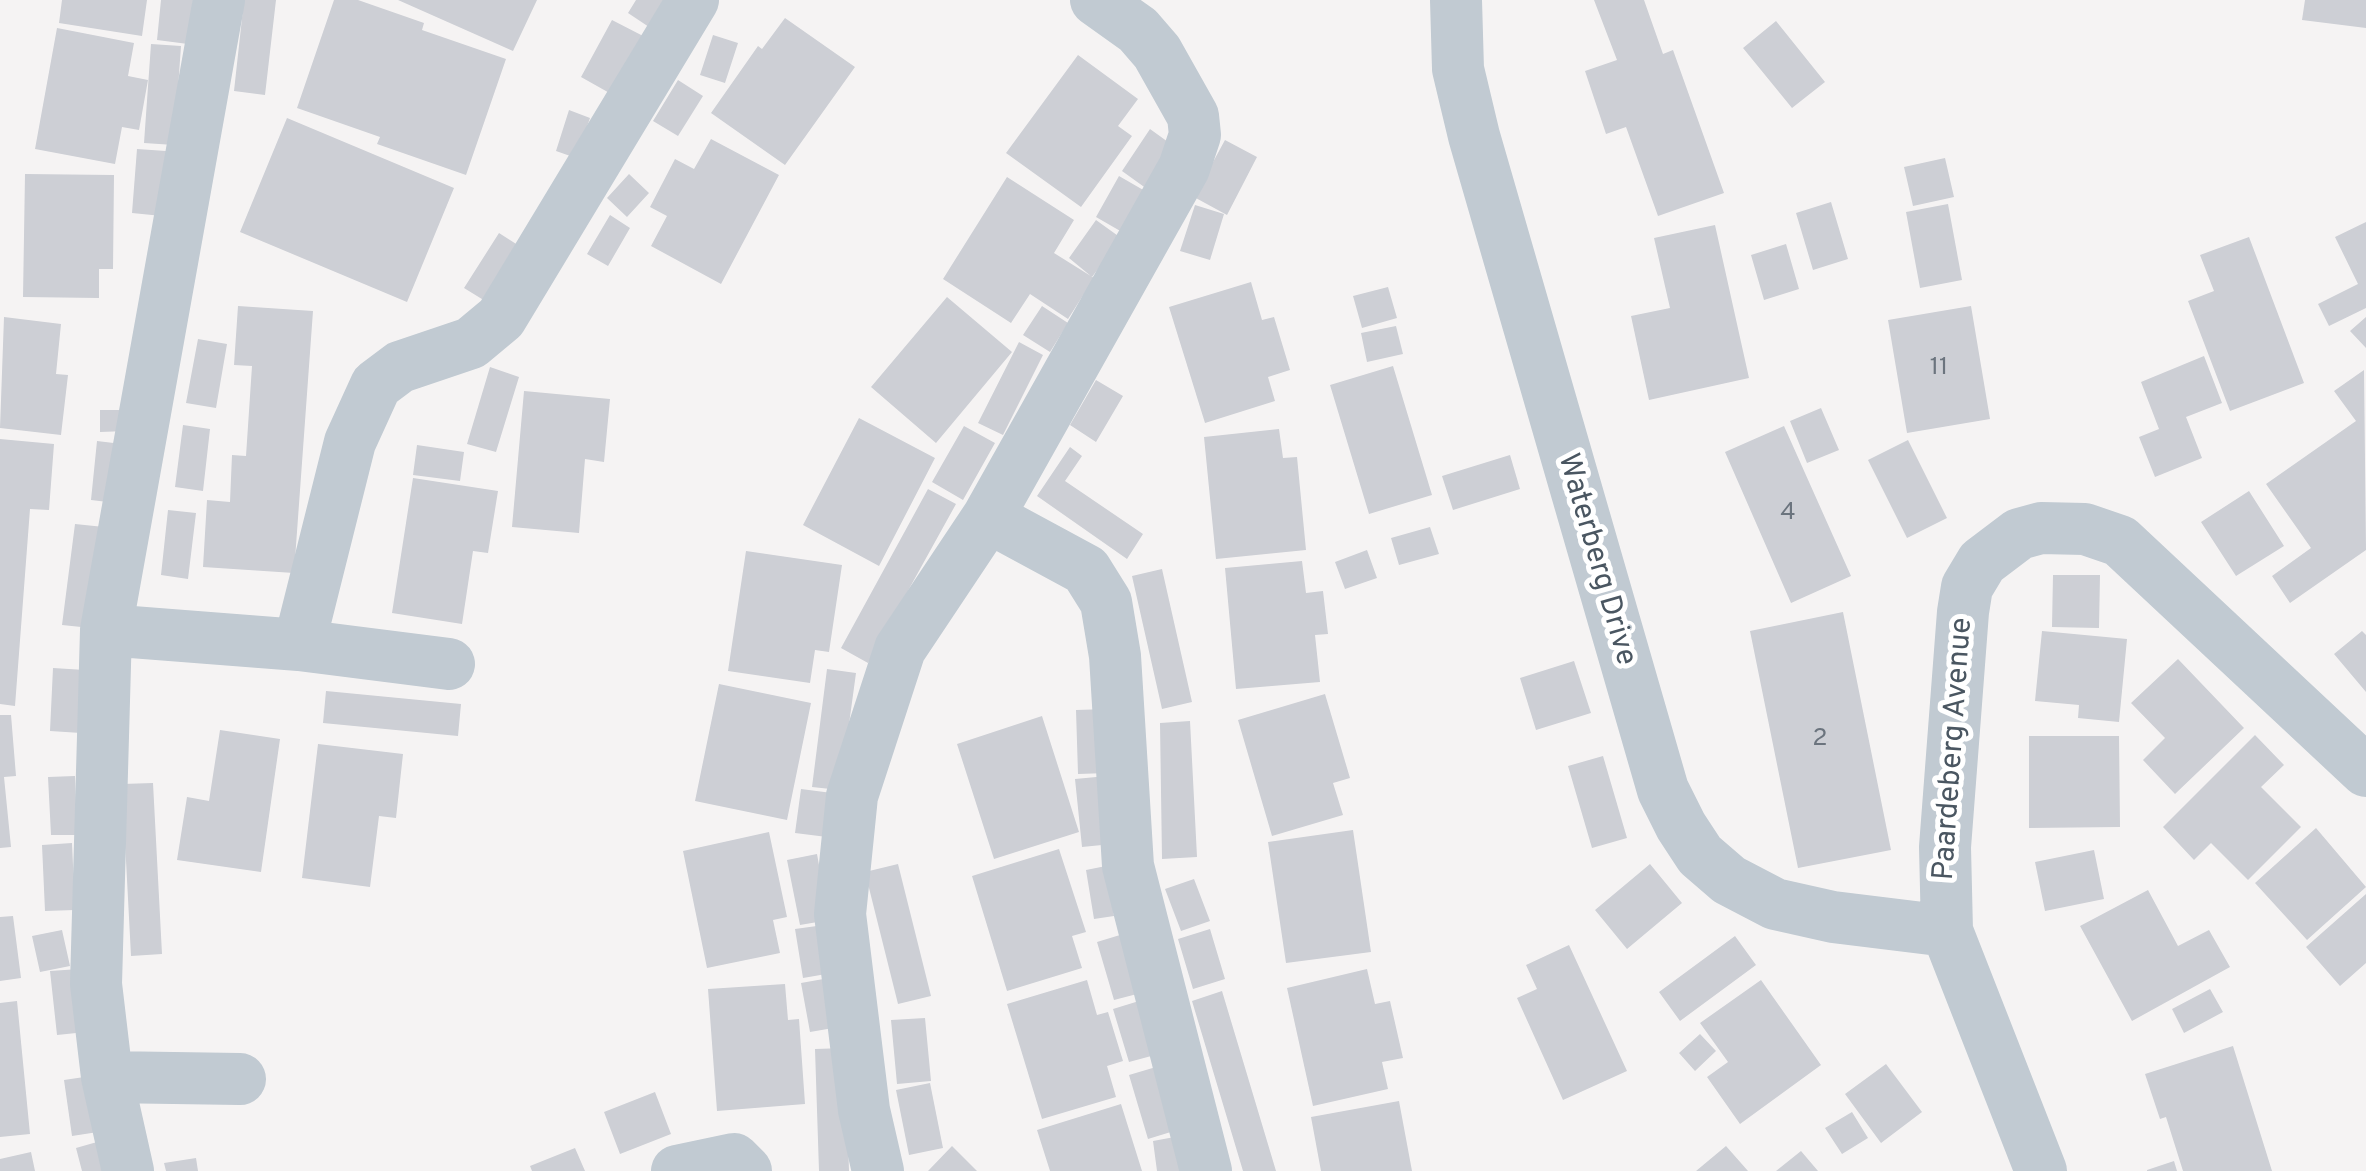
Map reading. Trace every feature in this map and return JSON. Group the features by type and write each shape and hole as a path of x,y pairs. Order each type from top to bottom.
{"street":[{"path":"128,1171 107,1077 96,984 106,630 219,0"},
{"path":"299,645 350,442 376,385 400,367 471,343 501,318 693,0"},
{"path":"878,1171 864,1110 840,914 852,796 900,648 988,518 1184,168 1195,136 1193,116 1157,52 1138,30 1096,0"},
{"name":"Waterberg Drive","path":"1456,0 1458,69 1474,136 1662,790 1700,855 1728,880 1775,904 1834,917 1947,931"},
{"path":"988,518 1086,570 1106,602 1114,656 1128,866 1206,1171"},
{"name":"Paardeberg Avenue","path":"2040,1171 1947,931 1945,847 1968,587 1982,562 2018,534 2061,527 2102,533 2120,541 2366,771"},
{"path":"106,630 299,645 449,664"},
{"path":"107,1077 240,1078"},
{"path":"676,1171 734,1159 746,1171"}],"building":[{"path":"62,0 147,0 142,36 59,23"},
{"path":"161,0 193,0 188,44 157,40"},
{"path":"244,0 276,0 265,95 234,91"},
{"path":"334,0 358,0 424,23 422,30 506,59 466,175 377,144 380,137 297,108"},
{"path":"398,0 537,0 513,51"},
{"path":"636,0 671,0 652,29 628,13"},
{"path":"1594,0 1644,0 1663,54 1673,50 1724,193 1658,216 1626,127 1606,134 1585,71 1617,60"},
{"path":"2305,0 2366,0 2366,28 2302,20"},
{"path":"785,18 855,67 785,165 711,113 758,46 762,49"},
{"path":"612,20 645,37 613,95 581,77"},
{"path":"1776,21 1825,82 1792,108 1743,48"},
{"path":"57,28 134,43 128,76 148,80 139,130 122,127 115,164 35,149"},
{"path":"713,35 738,43 725,83 700,75"},
{"path":"151,44 181,46 174,145 144,143"},
{"path":"1078,55 1138,99 1118,126 1132,136 1081,207 1006,153"},
{"path":"678,80 703,96 678,136 653,121"},
{"path":"569,110 590,118 576,158 556,151"},
{"path":"287,118 454,188 407,302 240,232"},
{"path":"1150,129 1175,147 1147,189 1122,171"},
{"path":"711,139 779,175 721,284 651,246 667,216 650,207 675,159 694,169"},
{"path":"1225,140 1257,157 1227,215 1194,197"},
{"path":"137,149 166,151 162,216 132,213"},
{"path":"1945,158 1954,197 1913,206 1904,167"},
{"path":"25,174 114,175 113,269 99,269 99,298 23,297"},
{"path":"629,174 649,193 627,217 607,198"},
{"path":"1119,176 1145,191 1122,232 1096,217"},
{"path":"1007,177 1074,220 1054,253 1094,278 1068,319 1030,294 1011,323 943,279"},
{"path":"1831,202 1848,259 1813,270 1796,213"},
{"path":"1948,204 1962,280 1920,288 1906,212"},
{"path":"1195,205 1224,214 1210,260 1180,251"},
{"path":"610,215 630,228 608,266 587,254"},
{"path":"1096,220 1121,238 1092,277 1069,258"},
{"path":"2366,222 2366,308 2329,326 2318,304 2358,284 2335,237"},
{"path":"1715,225 1749,378 1649,400 1631,316 1670,308 1654,238"},
{"path":"499,233 524,249 490,304 464,288"},
{"path":"2249,237 2304,383 2230,411 2188,301 2214,291 2200,255"},
{"path":"1786,244 1799,289 1764,300 1751,255"},
{"path":"1251,282 1262,320 1274,317 1290,370 1268,377 1275,401 1205,423 1169,307"},
{"path":"1388,287 1397,318 1362,328 1353,296"},
{"path":"947,297 1012,352 936,443 871,387"},
{"path":"238,306 313,311 294,573 203,567 207,500 230,502 232,455 246,456 252,366 234,365"},
{"path":"1042,306 1068,323 1050,352 1023,335"},
{"path":"1971,306 1990,419 1907,433 1888,320"},
{"path":"4,317 61,324 56,374 68,375 61,435 0,428"},
{"path":"2366,317 2366,348 2350,331"},
{"path":"1396,326 1403,354 1367,362 1361,333"},
{"path":"198,339 227,344 216,408 186,403"},
{"path":"1019,342 1043,355 1003,435 978,423"},
{"path":"2204,356 2222,403 2186,417 2202,458 2155,477 2139,437 2159,429 2141,382"},
{"path":"1393,366 1432,495 1369,514 1330,385"},
{"path":"490,367 519,377 496,452 467,444"},
{"path":"2364,370 2366,550 2290,603 2272,576 2311,548 2266,484 2356,421 2334,391"},
{"path":"1096,380 1123,396 1096,442 1070,425"},
{"path":"524,391 610,399 604,462 585,459 579,533 512,527"},
{"path":"1821,408 1839,450 1807,463 1790,421"},
{"path":"100,410 126,410 127,431 100,432"},
{"path":"859,418 935,458 879,566 803,525"},
{"path":"183,425 210,429 203,491 175,487"},
{"path":"964,426 995,443 963,500 932,482"},
{"path":"1784,426 1851,576 1791,603 1725,452"},
{"path":"1279,429 1283,458 1297,457 1306,550 1216,559 1204,437"},
{"path":"0,439 54,444 49,510 30,509 15,706 0,704"},
{"path":"1908,440 1947,518 1907,538 1868,460"},
{"path":"97,441 122,444 116,503 91,500"},
{"path":"417,445 464,452 460,481 413,475"},
{"path":"1070,447 1082,456 1065,481 1143,534 1127,559 1037,496"},
{"path":"1510,455 1520,489 1453,510 1442,476"},
{"path":"413,478 498,491 488,553 473,551 462,624 392,613"},
{"path":"928,489 956,504 868,663 841,648"},
{"path":"2249,491 2284,546 2236,576 2201,522"},
{"path":"168,510 196,513 188,579 161,575"},
{"path":"75,524 104,527 91,628 62,625"},
{"path":"1430,527 1439,554 1399,565 1391,538"},
{"path":"1367,550 1377,578 1345,589 1335,562"},
{"path":"746,551 842,565 829,652 815,650 810,683 728,671"},
{"path":"1302,561 1306,593 1323,591 1328,634 1315,635 1320,682 1236,689 1225,568"},
{"path":"1162,569 1192,702 1162,709 1132,576"},
{"path":"2053,575 2100,575 2099,628 2052,627"},
{"path":"1843,612 1891,850 1798,868 1750,631"},
{"path":"2042,631 2127,639 2119,722 2078,718 2079,705 2035,701"},
{"path":"2362,631 2366,635 2366,692 2334,654"},
{"path":"2178,659 2244,728 2175,794 2143,760 2165,738 2131,703"},
{"path":"1574,661 1591,713 1536,730 1520,678"},
{"path":"53,668 85,670 81,733 50,731"},
{"path":"827,669 856,673 840,790 812,787"},
{"path":"719,684 811,703 787,820 695,801"},
{"path":"326,691 461,704 458,736 323,723"},
{"path":"1325,694 1350,778 1333,783 1343,815 1272,836 1238,720"},
{"path":"1107,709 1108,773 1078,774 1076,710"},
{"path":"0,715 11,715 16,776 4,777 11,847 0,848"},
{"path":"1042,716 1079,832 994,859 957,744"},
{"path":"1190,721 1197,857 1162,859 1160,723"},
{"path":"220,730 280,739 261,872 177,860 187,797 209,801"},
{"path":"2255,735 2284,765 2261,787 2301,827 2248,880 2211,843 2194,860 2163,827"},
{"path":"2029,736 2119,736 2120,827 2029,828"},
{"path":"318,744 403,754 396,818 379,816 370,887 302,878"},
{"path":"1603,756 1627,838 1592,848 1568,766"},
{"path":"75,776 77,835 51,835 48,777"},
{"path":"1107,776 1112,844 1082,847 1075,779"},
{"path":"153,783 162,954 131,956 122,784"},
{"path":"801,789 832,793 827,837 795,833"},
{"path":"2316,828 2366,887 2307,940 2255,883"},
{"path":"1353,830 1371,952 1286,963 1268,842"},
{"path":"769,832 787,917 773,920 780,953 707,968 683,851"},
{"path":"72,843 75,910 45,911 42,845"},
{"path":"1059,849 1086,932 1072,936 1082,968 1007,991 972,876"},
{"path":"2094,850 2104,899 2045,911 2035,862"},
{"path":"817,854 829,920 800,925 787,860"},
{"path":"898,864 931,996 898,1004 865,872"},
{"path":"1650,864 1682,903 1627,949 1595,910"},
{"path":"1106,866 1114,916 1094,919 1086,870"},
{"path":"1194,879 1210,921 1181,931 1165,889"},
{"path":"2148,890 2178,946 2209,930 2230,967 2132,1021 2080,926"},
{"path":"2366,894 2366,963 2340,986 2306,947"},
{"path":"13,916 21,978 0,981 0,917"},
{"path":"824,925 832,973 803,978 795,929"},
{"path":"1210,929 1225,979 1193,989 1178,939"},
{"path":"62,930 70,966 40,972 32,936"},
{"path":"1120,935 1137,994 1114,1000 1097,942"},
{"path":"1735,936 1756,965 1680,1021 1659,992"},
{"path":"1569,945 1627,1071 1563,1100 1517,998 1537,989 1526,965"},
{"path":"79,969 86,1032 57,1035 50,971"},
{"path":"1367,969 1375,1004 1390,1001 1403,1058 1382,1062 1388,1089 1313,1106 1287,988"},
{"path":"829,978 839,1027 810,1032 801,983"},
{"path":"1087,980 1097,1015 1108,1012 1123,1061 1107,1066 1116,1097 1042,1119 1007,1004"},
{"path":"1761,980 1821,1065 1740,1124 1707,1077 1728,1062 1700,1023"},
{"path":"785,984 788,1020 799,1019 805,1104 717,1111 708,989"},
{"path":"2210,989 2223,1012 2184,1033 2172,1009"},
{"path":"1222,991 1276,1171 1243,1171 1192,1001"},
{"path":"17,1001 30,1134 0,1137 0,1003"},
{"path":"1139,1001 1155,1055 1129,1062 1113,1009"},
{"path":"925,1018 931,1081 897,1084 891,1020"},
{"path":"1700,1034 1716,1051 1695,1071 1679,1053"},
{"path":"2233,1046 2272,1171 2183,1171 2166,1117 2160,1119 2145,1074"},
{"path":"845,1048 849,1171 819,1171 815,1049"},
{"path":"1886,1064 1922,1112 1881,1143 1845,1094"},
{"path":"1156,1067 1174,1131 1148,1139 1129,1075"},
{"path":"91,1076 98,1132 72,1136 64,1080"},
{"path":"930,1083 943,1148 909,1155 896,1090"},
{"path":"655,1092 671,1134 620,1154 604,1112"},
{"path":"1399,1101 1412,1171 1321,1171 1311,1117"},
{"path":"1121,1104 1142,1171 1050,1171 1037,1130"},
{"path":"1852,1112 1868,1138 1842,1154 1825,1128"},
{"path":"1180,1136 1186,1171 1157,1171 1153,1141"},
{"path":"104,1140 112,1171 82,1171 76,1148"},
{"path":"952,1146 977,1171 928,1171"},
{"path":"1726,1146 1748,1171 1696,1171"},
{"path":"575,1148 585,1171 532,1171 530,1166"},
{"path":"1801,1151 1818,1171 1776,1171"},
{"path":"31,1152 35,1171 0,1171 0,1159"},
{"path":"196,1158 198,1171 166,1171 164,1163"},
{"path":"2174,1161 2177,1171 2147,1171 2147,1170"}]}
